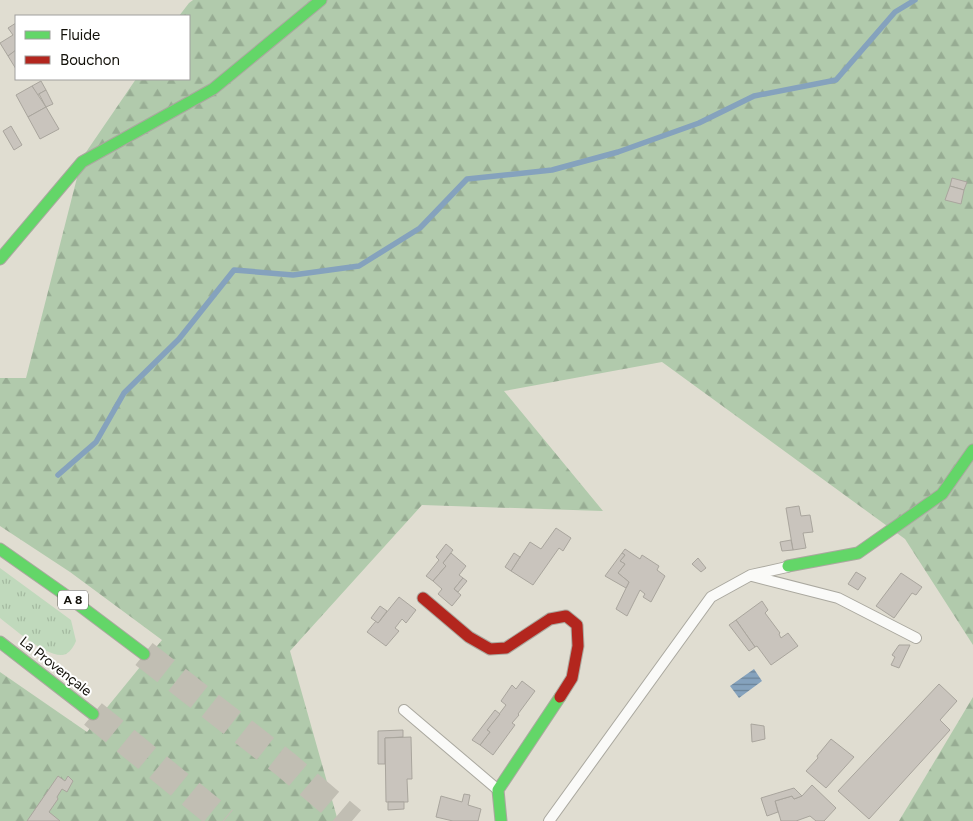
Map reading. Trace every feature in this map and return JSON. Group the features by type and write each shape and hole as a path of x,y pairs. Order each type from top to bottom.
{"main road":[{"path":"0,259 82,162 213,89 321,0"},
{"path":"788,566 858,553 942,494 973,450"},
{"name":"A 8","path":"0,549 144,654"},
{"path":"423,598 469,638 490,649 506,648 550,619 566,616 577,625 578,646 572,678 498,790 501,821"},
{"name":"La Provençale","path":"0,642 93,714"}],"lane":[{"path":"549,821 711,597 751,576 788,566"},
{"path":"751,576 838,598 916,638"},
{"path":"404,710 498,790"}],"green space":[{"path":"193,0 973,0 973,645 905,539 662,362 504,391 603,511 422,505 290,651 338,821 0,821 0,672 87,732 162,640 70,572 0,526 0,378 26,378 82,158 135,80 190,80 190,15 180,15"},
{"path":"0,568 71,620 76,641 68,653 59,655 51,653 22,636 0,618"},
{"path":"973,697 973,821 899,821"}],"water":[{"path":"754,669 762,681 739,698 730,686"}],"building":[{"path":"15,24 15,51 8,56 0,43 13,35 8,28"},
{"path":"15,51 15,67 8,56"},
{"path":"41,81 46,90 37,95 32,86"},
{"path":"32,86 46,107 28,117 16,95"},
{"path":"46,90 53,104 46,107 39,94"},
{"path":"46,107 59,129 40,139 28,117"},
{"path":"11,126 22,145 14,150 3,131"},
{"path":"952,178 967,182 964,190 950,186"},
{"path":"950,186 964,190 961,204 945,200"},
{"path":"799,506 801,516 810,515 813,532 803,533 806,548 793,550 786,508"},
{"path":"556,528 571,538 563,551 559,548 533,585 511,571 530,542 541,549"},
{"path":"791,540 793,550 782,551 780,542"},
{"path":"446,544 453,550 443,563 446,566 433,581 426,576 439,560 436,557"},
{"path":"625,549 640,559 642,555 659,566 657,570 665,576 651,602 643,597 645,594 640,590 627,616 616,609 629,582 618,573 625,564 620,561 625,555 622,553"},
{"path":"451,553 466,566 459,575 463,578 454,589 461,595 452,606 438,594 442,589 433,581 446,566 443,563"},
{"path":"514,553 520,557 511,571 505,567"},
{"path":"622,553 625,555 620,561 625,564 618,573 629,582 626,588 605,576"},
{"path":"698,558 706,568 701,572 692,564"},
{"path":"856,572 866,578 858,590 848,584"},
{"path":"901,573 922,587 916,595 912,593 894,618 876,606"},
{"path":"463,578 467,581 458,592 454,589"},
{"path":"399,597 416,610 406,623 402,619 395,628 399,631 386,646 367,632 376,621 378,623"},
{"path":"762,601 768,610 765,613 780,633 781,638 788,633 798,646 771,665 757,646 755,647 736,620"},
{"path":"380,606 387,611 378,623 371,618"},
{"path":"736,620 755,647 749,651 729,625"},
{"path":"899,645 910,645 899,668 891,665 895,657 892,655"},
{"path":"522,681 535,691 512,723 515,725 493,755 480,745 490,732 487,730 506,705 501,701 512,685 516,689"},
{"path":"939,684 957,701 940,720 950,730 869,819 838,791"},
{"path":"495,710 500,714 487,730 490,732 480,745 472,740"},
{"path":"751,724 764,726 765,739 752,742"},
{"path":"403,730 403,737 385,738 385,764 378,764 378,731"},
{"path":"411,737 412,779 407,779 408,802 386,802 385,738"},
{"path":"831,739 854,757 826,788 806,771"},
{"path":"58,776 65,781 68,776 73,781 67,792 62,789 49,812 60,821 27,821"},
{"path":"812,785 836,808 824,821 816,821 810,816 796,821 781,821 775,801 792,796 794,799 802,796"},
{"path":"794,788 802,796 794,799 792,796 775,801 778,812 767,816 761,798"},
{"path":"464,794 470,795 468,805 481,809 478,821 453,821 436,817 441,796 462,802"},
{"path":"388,802 404,802 404,809 388,810"}],"waterway":[{"path":"58,475 96,442 124,393 179,339 234,270 293,275 359,266 420,228 467,179 552,170 618,152 699,123 754,96 836,80 895,12 915,0"}],"tunnel":[{"path":"144,654 285,764 352,821"},
{"path":"93,714 224,821"}],"traffic: fast":[{"path":"0,259 82,162 213,89 321,0"},
{"path":"788,566 858,553 942,494 973,450"},
{"path":"0,549 144,654"},
{"path":"0,642 93,714"},
{"path":"501,821 498,790 560,697"}],"traffic: jam":[{"path":"423,598 469,637 490,649 506,648 550,619 566,616 577,625 578,646 572,678 560,697"}]}
